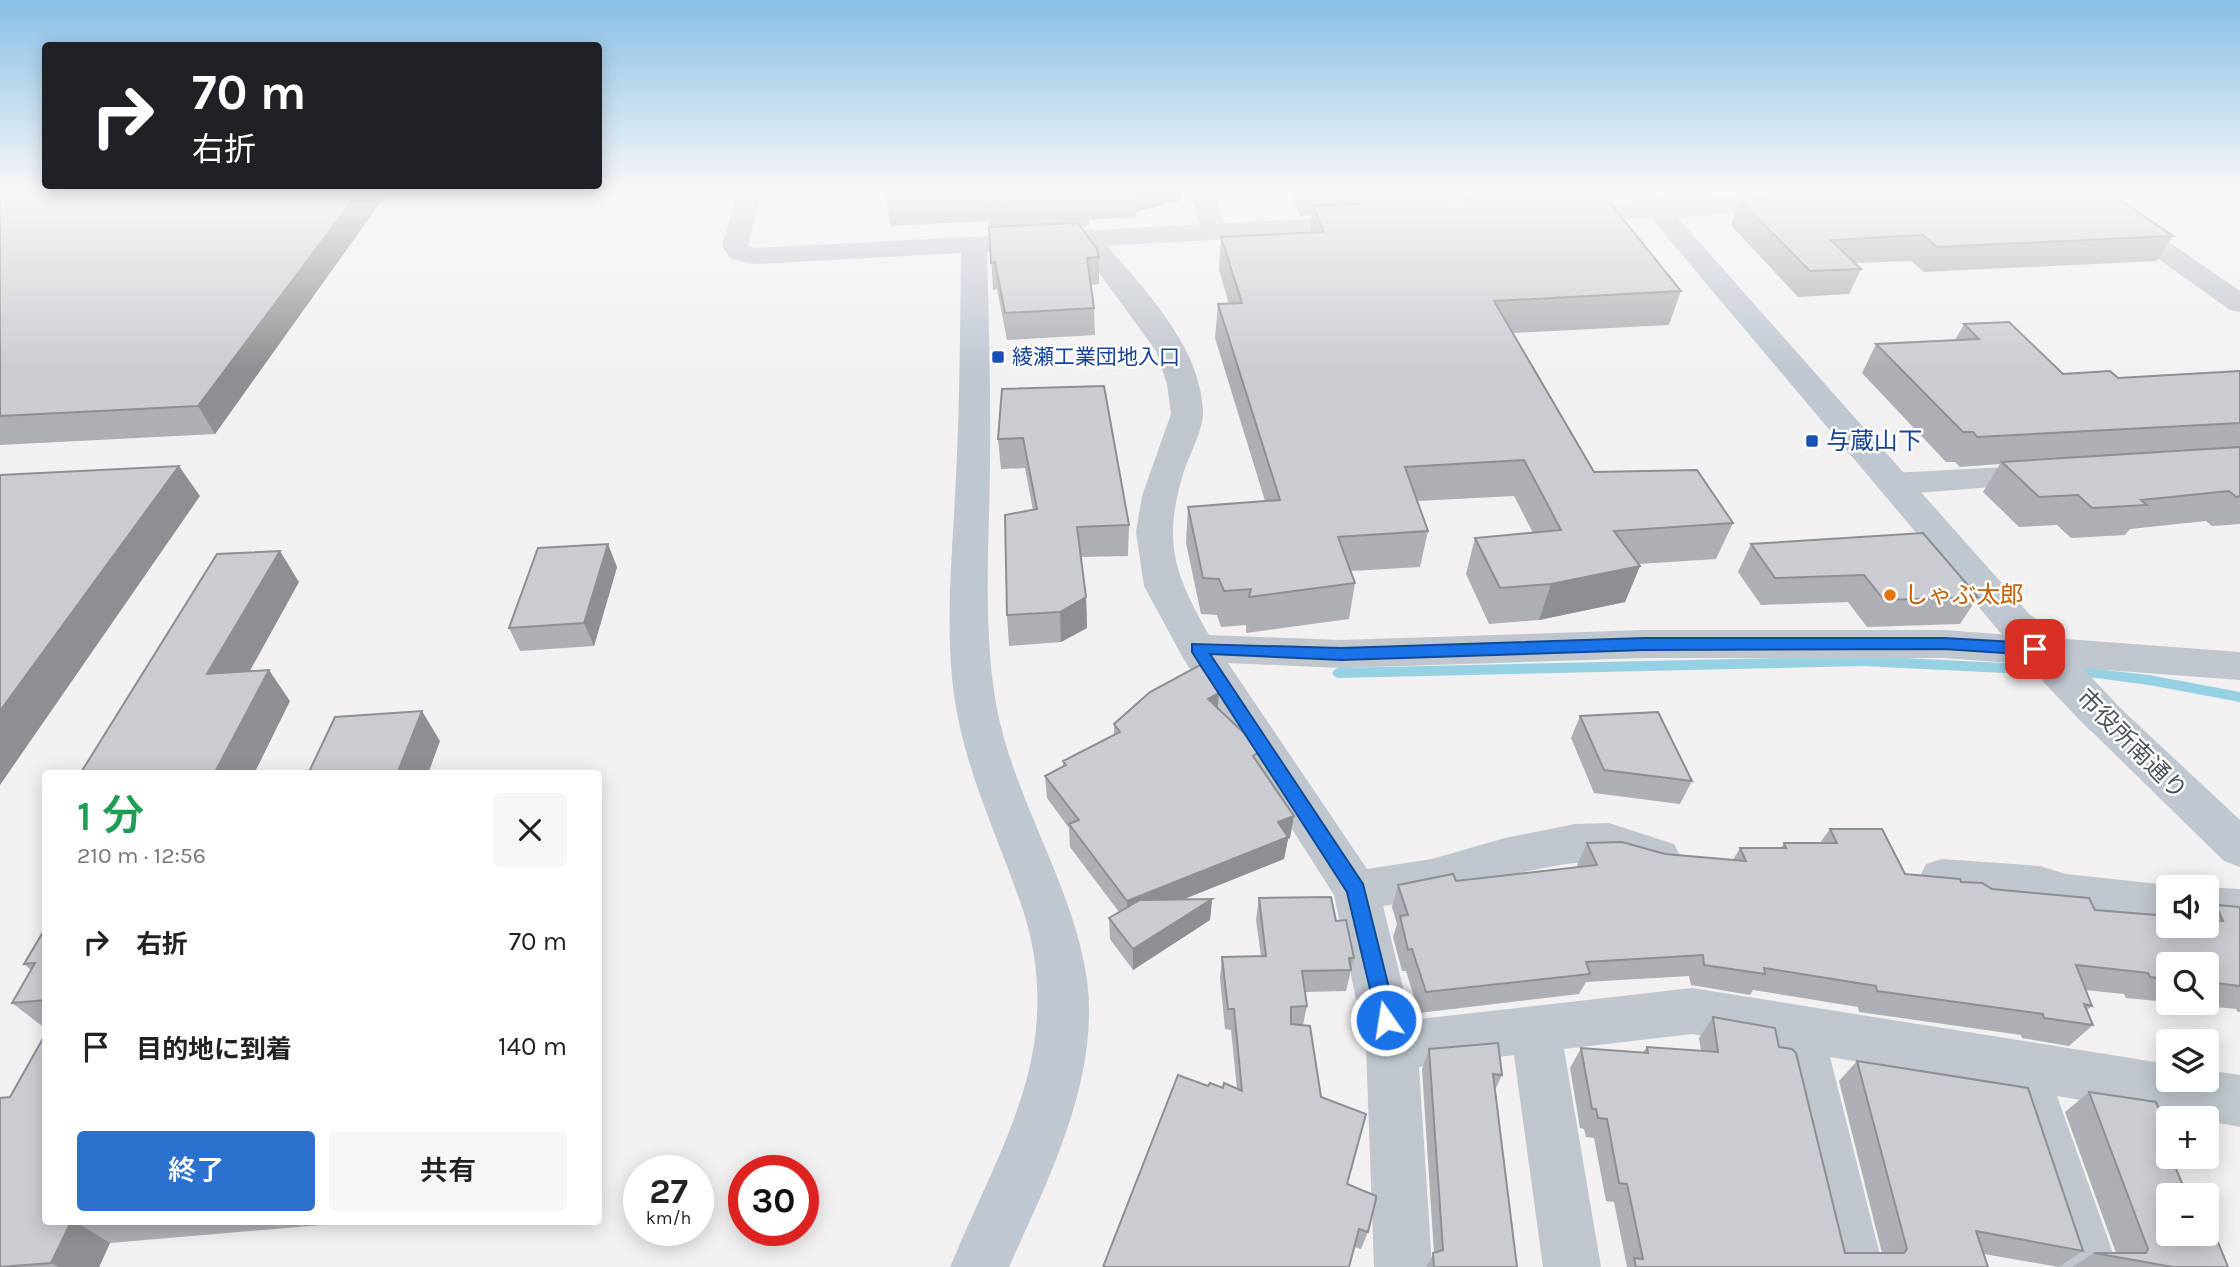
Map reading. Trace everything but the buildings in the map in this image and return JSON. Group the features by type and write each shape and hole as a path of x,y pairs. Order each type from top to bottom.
{"street":[{"path":"739,252 755,256 847,252"},
{"path":"974,252 975,400 969,604 972,685 977,715 997,782 1055,940 1065,1002 1063,1043 1049,1098 1029,1157 979,1267"},
{"path":"1098,252 1148,316 1171,351 1182,384 1187,414 1159,496 1154,531 1163,586 1197,648 1356,890 1392,1046 1402,1267"},
{"name":"市役所南通り","path":"1694,252 2023,633 2101,715 2240,848"},
{"path":"2167,252 2240,304"},
{"path":"1893,484 2074,473"},
{"path":"1197,648 1341,654 1644,644 1944,644 2240,666"},
{"path":"1356,890 1432,879 1505,857 1575,843 1609,842 1658,857"},
{"path":"1942,878 2040,886 2066,894 2156,904"},
{"path":"2219,908 2240,909"},
{"path":"1392,1046 1692,1011 2240,1101"},
{"path":"1798,1030 1854,1267"},
{"path":"1536,1031 1572,1267"},
{"path":"2020,1066 2089,1267"}],"waterway":[{"path":"1338,673 1863,661 2045,670"},
{"path":"2070,671 2149,680 2240,697"}],"place":[{"name":"綾瀬工業団地入口","path":"998,357"},
{"name":"与蔵山下","path":"1812,441"},
{"name":"しゃぶ太郎","path":"1890,595"}],"route":[{"path":"1386,1020 1356,890 1197,648 1341,654 1644,644 1944,644 2035,649"}]}
